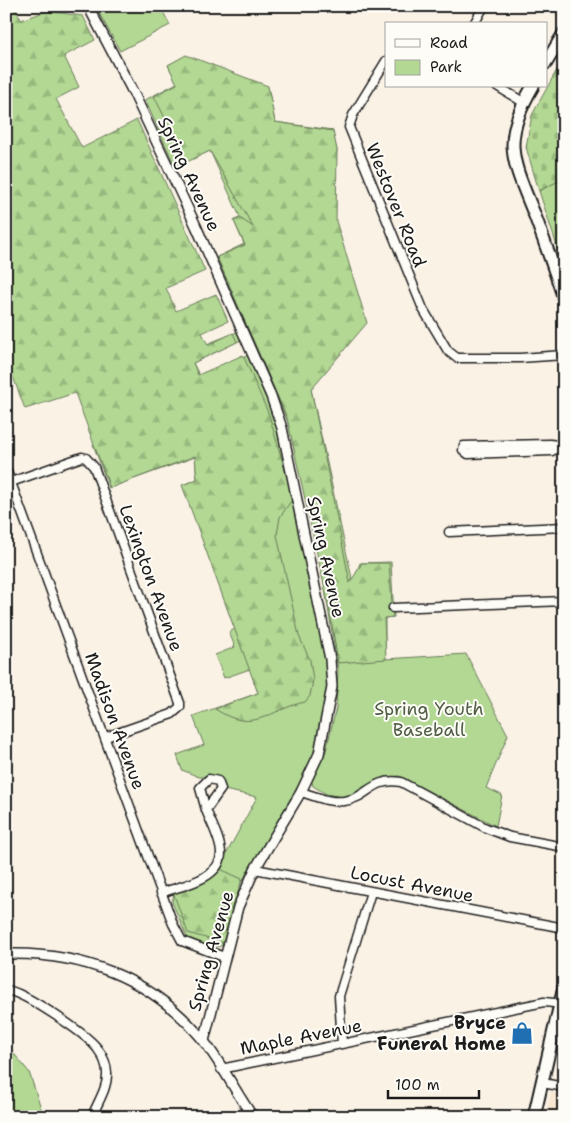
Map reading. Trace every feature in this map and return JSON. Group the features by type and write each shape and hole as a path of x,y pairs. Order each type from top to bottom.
{"main road":[{"path":"548,60 564,33"},
{"path":"531,88 523,102 513,137 515,169 544,241 564,299"},
{"path":"534,1117 562,1003 564,987"}],"street":[{"name":"Spring Avenue","path":"88,6 135,96 196,226 271,396 282,428 332,673 325,732 319,754 302,792 255,869 238,907 204,1042"},
{"path":"475,22 484,6"},
{"name":"Westover Road","path":"385,63 353,115 350,122 351,134 423,309 448,350 457,358 520,358 564,355"},
{"path":"500,88 523,102"},
{"path":"550,444 562,446 552,451 468,454 463,450 464,446 550,444"},
{"name":"Lexington Avenue","path":"11,482 76,459 86,458 89,460 94,467 173,679 180,698 180,707 172,714 106,737"},
{"name":"Madison Avenue","path":"6,469 106,737 173,924 182,941 224,957"},
{"path":"449,532 564,526"},
{"path":"393,608 564,601"},
{"path":"302,792 323,799 341,802 364,793 374,784 390,780 401,782 486,828 510,837 564,847"},
{"path":"161,893 204,877 217,865 220,850 206,810"},
{"name":"Locust Avenue","path":"255,869 564,928"},
{"path":"342,1044 339,996 371,892"},
{"path":"6,954 66,958 128,978 155,995 204,1042 253,1117"},
{"path":"6,990 22,994 86,1037 96,1048 104,1060 107,1082 92,1117"},
{"name":"Maple Avenue","path":"221,1069 544,1002 562,1003"},
{"path":"543,1082 564,1087"}],"shaded area":[{"path":"551,1092 564,1094 564,1117 545,1117"}],"green space":[{"path":"6,6 22,6 16,9 21,20 47,11 83,16 95,40 64,56 79,87 56,99 82,148 137,120 205,271 166,288 176,311 216,294 228,321 202,333 208,345 233,333 237,342 193,363 198,375 243,355 269,415 293,498 280,517 277,535 299,636 310,660 313,680 310,696 305,702 251,720 241,720 215,709 258,693 182,485 197,480 195,456 110,488 75,393 25,409 6,358"},
{"path":"95,6 160,6 170,25 120,51"},
{"path":"186,55 268,86 275,122 333,131 337,150 336,221 367,323 311,389 350,583 362,563 389,563 393,617 384,618 386,659 338,663 330,612 287,418 217,257 245,245 234,221 240,218 253,227 210,151 187,162 154,96 177,84 168,65"},
{"name":"Spring Youth Baseball","path":"186,56 268,87 275,122 332,130 337,150 311,389 353,583 360,563 391,562 394,617 385,618 385,659 466,654 508,735 486,788 502,795 496,826 399,776 385,778 373,783 349,798 326,794 313,786 311,780 326,751 336,708 338,670 322,570 288,422 217,257 244,244 234,221 240,217 210,151 175,166 145,100 177,83 168,65"},
{"path":"564,57 564,178 539,191 526,147 532,115"},
{"path":"564,178 564,268 539,191"},
{"path":"237,332 241,340 193,363 199,375 249,355 278,426 328,668 328,681 323,721 307,771 238,888 223,945 209,947 187,937 172,902 174,894 222,862 257,797 224,790 224,785 218,777 199,777 182,770 177,755 204,745 193,716 258,693 250,669 224,678 215,655 235,647 229,632 235,629 183,485 197,479 195,457 109,488 93,444 182,411 164,361"},
{"path":"218,868 242,879 223,943 188,933 173,892"},
{"path":"6,1044 29,1072 44,1117 6,1117"}],"place":[{"name":"Bryce Funeral Home","path":"522,1033"}]}
